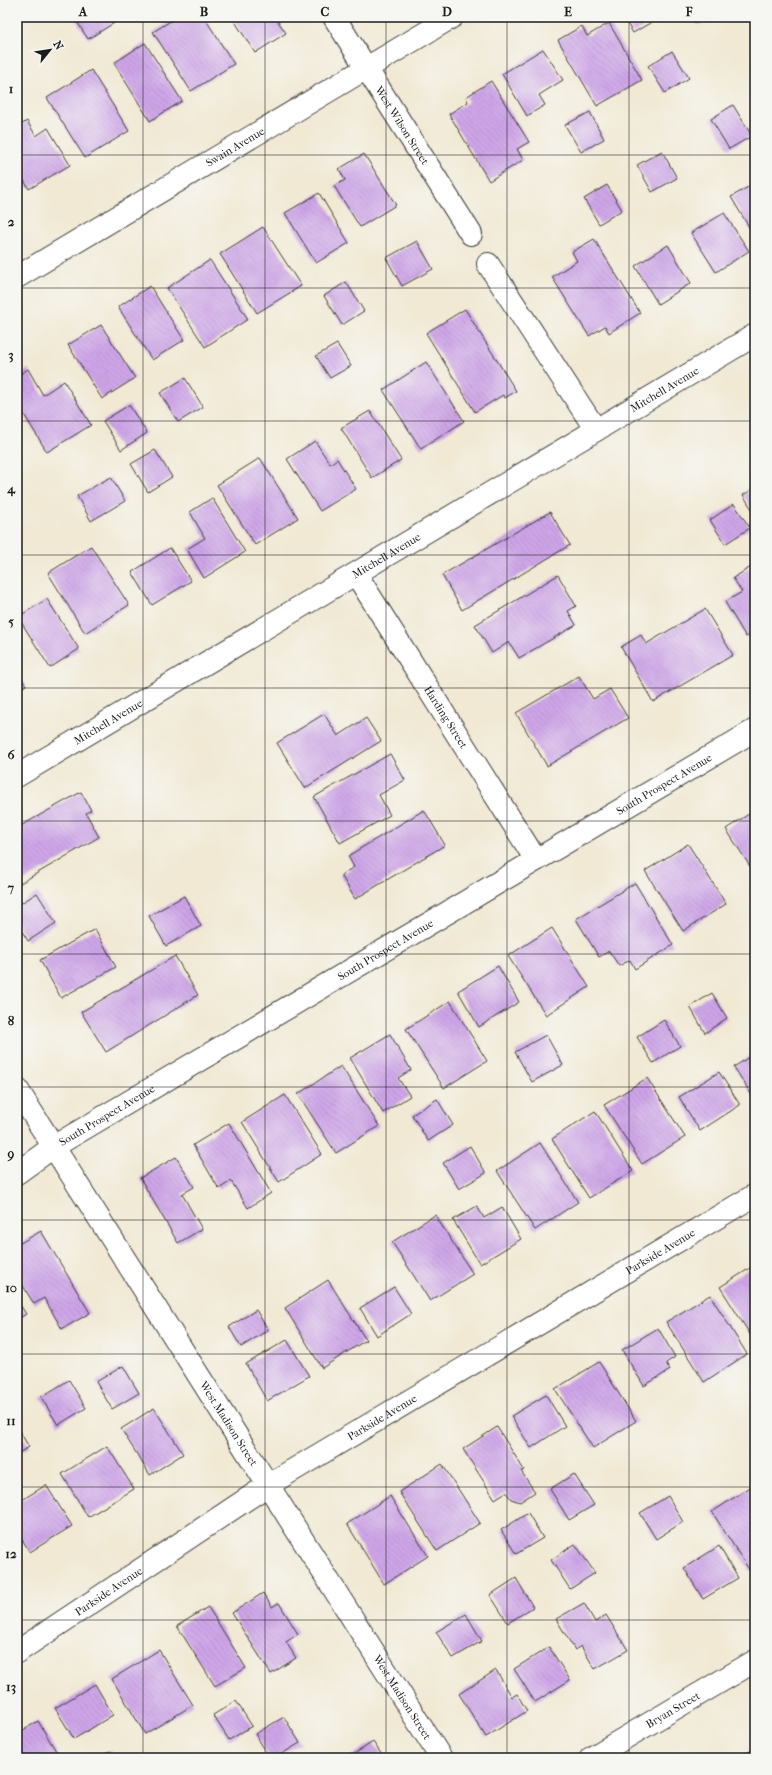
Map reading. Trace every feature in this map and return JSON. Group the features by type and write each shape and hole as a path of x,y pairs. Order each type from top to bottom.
{"street":[{"name":"West Wilson Street","path":"334,17 471,234"},
{"name":"Swain Avenue","path":"17,277 452,17"},
{"path":"488,264 596,430"},
{"name":"Mitchell Avenue","path":"17,776 755,335"},
{"name":"Harding Street","path":"356,574 536,860"},
{"name":"South Prospect Avenue","path":"17,1173 54,1147 755,730"},
{"name":"West Madison Street","path":"17,1089 441,1758"},
{"name":"Parkside Avenue","path":"17,1652 268,1485 755,1195"},
{"name":"Bryan Street","path":"591,1758 755,1661"}],"building":[{"path":"74,17 111,17 114,23 88,39"},
{"path":"177,17 204,17 234,64 191,91 153,32"},
{"path":"232,17 275,17 286,33 255,53"},
{"path":"623,17 660,17 633,33"},
{"path":"692,17 707,17 696,24"},
{"path":"609,23 642,80 597,106 558,40 582,26 587,36"},
{"path":"145,43 182,101 150,121 114,63"},
{"path":"543,49 563,80 539,95 545,105 527,116 502,74"},
{"path":"672,51 689,78 665,93 648,66"},
{"path":"91,70 129,131 85,158 47,98"},
{"path":"491,81 529,142 517,149 523,160 489,181 449,114 468,102 466,97"},
{"path":"733,105 752,136 729,149 711,119"},
{"path":"590,112 604,139 581,152 565,125"},
{"path":"27,121 36,136 48,128 70,165 29,189 17,169 17,127"},
{"path":"662,151 677,178 652,192 637,165"},
{"path":"364,154 396,205 360,227 334,186 345,180 339,169"},
{"path":"755,183 755,237 731,197"},
{"path":"607,185 622,210 599,224 584,199"},
{"path":"319,193 349,243 316,263 285,213"},
{"path":"724,213 749,251 716,272 691,233"},
{"path":"263,227 301,286 257,313 220,254"},
{"path":"594,239 640,313 609,333 605,326 589,336 552,277 577,261 572,252"},
{"path":"417,241 433,269 402,286 386,258"},
{"path":"668,245 691,283 658,304 635,266"},
{"path":"210,260 248,319 205,347 167,288"},
{"path":"346,282 364,311 342,325 324,296"},
{"path":"150,286 184,340 152,360 118,307"},
{"path":"465,309 516,391 505,398 503,395 475,412 426,333"},
{"path":"101,325 135,378 102,399 68,345"},
{"path":"337,344 351,366 330,378 316,356"},
{"path":"426,362 464,421 421,449 383,390"},
{"path":"28,369 43,395 64,381 91,425 47,452 17,403 17,376"},
{"path":"185,378 203,407 178,422 160,393"},
{"path":"129,405 147,433 121,450 103,421"},
{"path":"370,411 401,460 372,478 341,428"},
{"path":"315,441 330,464 337,459 356,489 320,511 287,459"},
{"path":"155,450 172,477 148,492 131,464"},
{"path":"260,458 298,518 255,545 217,485"},
{"path":"111,477 125,501 91,521 77,496"},
{"path":"755,488 755,514 743,495"},
{"path":"212,498 245,552 204,578 187,549 205,538 190,512"},
{"path":"734,504 750,528 725,544 710,520"},
{"path":"550,512 570,545 462,610 442,575"},
{"path":"91,546 129,605 85,633 48,573"},
{"path":"170,548 191,581 152,605 132,572"},
{"path":"751,567 755,573 755,632 746,637 725,602 742,592 733,578"},
{"path":"558,575 576,606 568,611 576,625 519,658 509,642 492,653 475,625"},
{"path":"47,599 79,649 50,668 18,617"},
{"path":"705,609 733,655 653,702 621,647 641,635 646,644"},
{"path":"17,672 26,685 17,691"},
{"path":"579,676 593,699 610,689 628,718 547,766 516,713"},
{"path":"324,714 338,736 366,718 381,741 305,788 277,743"},
{"path":"390,754 405,780 379,795 390,815 340,843 314,797"},
{"path":"81,792 91,810 86,813 99,837 17,885 17,828"},
{"path":"424,810 445,845 355,899 341,875 354,867 348,856"},
{"path":"755,810 755,874 726,829"},
{"path":"688,844 726,904 683,931 645,871"},
{"path":"635,883 673,945 635,969 630,960 619,966 609,951 599,957 576,919"},
{"path":"37,893 56,923 28,941 17,923 17,906"},
{"path":"184,896 201,926 166,946 149,916"},
{"path":"552,928 589,987 546,1015 508,956"},
{"path":"95,929 116,967 61,998 40,960"},
{"path":"175,956 198,995 106,1052 81,1012"},
{"path":"498,966 519,1002 479,1027 458,991"},
{"path":"712,993 727,1018 705,1033 690,1007"},
{"path":"450,1001 487,1061 444,1088 406,1029"},
{"path":"664,1020 680,1046 653,1063 637,1037"},
{"path":"390,1034 411,1070 398,1078 410,1096 383,1113 350,1058"},
{"path":"546,1035 563,1065 532,1082 515,1052"},
{"path":"755,1053 755,1100 734,1067"},
{"path":"341,1066 379,1126 336,1153 298,1094"},
{"path":"719,1072 740,1105 700,1131 679,1097"},
{"path":"647,1078 685,1137 642,1164 604,1105"},
{"path":"285,1095 322,1154 279,1182 242,1122"},
{"path":"437,1099 453,1125 428,1141 412,1115"},
{"path":"595,1111 633,1171 589,1198 552,1139"},
{"path":"229,1123 271,1193 248,1208 231,1181 219,1189 193,1145"},
{"path":"540,1143 578,1202 535,1230 497,1171"},
{"path":"470,1146 486,1173 459,1189 443,1163"},
{"path":"176,1157 194,1187 182,1194 202,1229 178,1243 140,1178"},
{"path":"477,1206 484,1218 502,1207 521,1239 480,1264 453,1220"},
{"path":"435,1215 473,1274 430,1301 392,1242"},
{"path":"41,1231 90,1313 62,1329 44,1298 34,1304 17,1276 17,1245"},
{"path":"755,1265 755,1342 720,1287"},
{"path":"328,1280 366,1340 322,1368 285,1308"},
{"path":"394,1287 411,1314 377,1336 360,1308"},
{"path":"710,1295 747,1354 704,1382 666,1322"},
{"path":"17,1300 26,1314 17,1320"},
{"path":"256,1310 268,1330 241,1347 229,1327"},
{"path":"658,1328 675,1357 666,1363 670,1370 644,1386 622,1350"},
{"path":"287,1340 309,1376 267,1401 246,1364"},
{"path":"599,1362 636,1421 593,1448 555,1389"},
{"path":"123,1366 139,1393 112,1409 96,1382"},
{"path":"69,1380 86,1408 58,1425 41,1397"},
{"path":"546,1395 565,1426 531,1448 511,1416"},
{"path":"154,1408 183,1454 150,1475 121,1429"},
{"path":"17,1427 29,1447 17,1454"},
{"path":"497,1427 524,1470 521,1471 535,1492 520,1502 511,1499 506,1492 495,1499 463,1449"},
{"path":"107,1446 134,1489 88,1517 62,1474"},
{"path":"442,1464 480,1523 437,1551 399,1492"},
{"path":"574,1474 594,1505 569,1520 550,1489"},
{"path":"755,1484 755,1568 750,1571 712,1512"},
{"path":"46,1485 72,1526 30,1552 17,1532 17,1503"},
{"path":"390,1496 428,1556 384,1584 347,1524"},
{"path":"668,1496 683,1522 656,1539 640,1513"},
{"path":"528,1513 543,1538 516,1554 501,1530"},
{"path":"575,1544 595,1573 570,1589 551,1560"},
{"path":"719,1546 738,1578 703,1599 684,1568"},
{"path":"516,1578 533,1607 508,1623 490,1595"},
{"path":"263,1593 272,1607 279,1603 298,1634 286,1642 296,1658 271,1674 232,1613"},
{"path":"584,1603 595,1622 606,1615 628,1650 595,1669 581,1646 575,1650 556,1619"},
{"path":"208,1607 246,1668 215,1686 177,1626"},
{"path":"466,1614 482,1641 453,1658 436,1632"},
{"path":"549,1647 570,1680 535,1702 514,1669"},
{"path":"159,1650 193,1705 145,1734 112,1679"},
{"path":"496,1670 512,1697 517,1694 527,1711 486,1737 459,1694"},
{"path":"95,1684 113,1715 74,1739 55,1708"},
{"path":"236,1701 252,1726 229,1740 213,1715"},
{"path":"284,1717 300,1743 275,1758 270,1758 255,1734"},
{"path":"38,1721 59,1756 56,1758 17,1758 17,1734"},
{"path":"373,1742 384,1758 348,1758"},
{"path":"755,1748 755,1758 746,1758 744,1755"},
{"path":"110,1751 114,1758 98,1758"}]}
